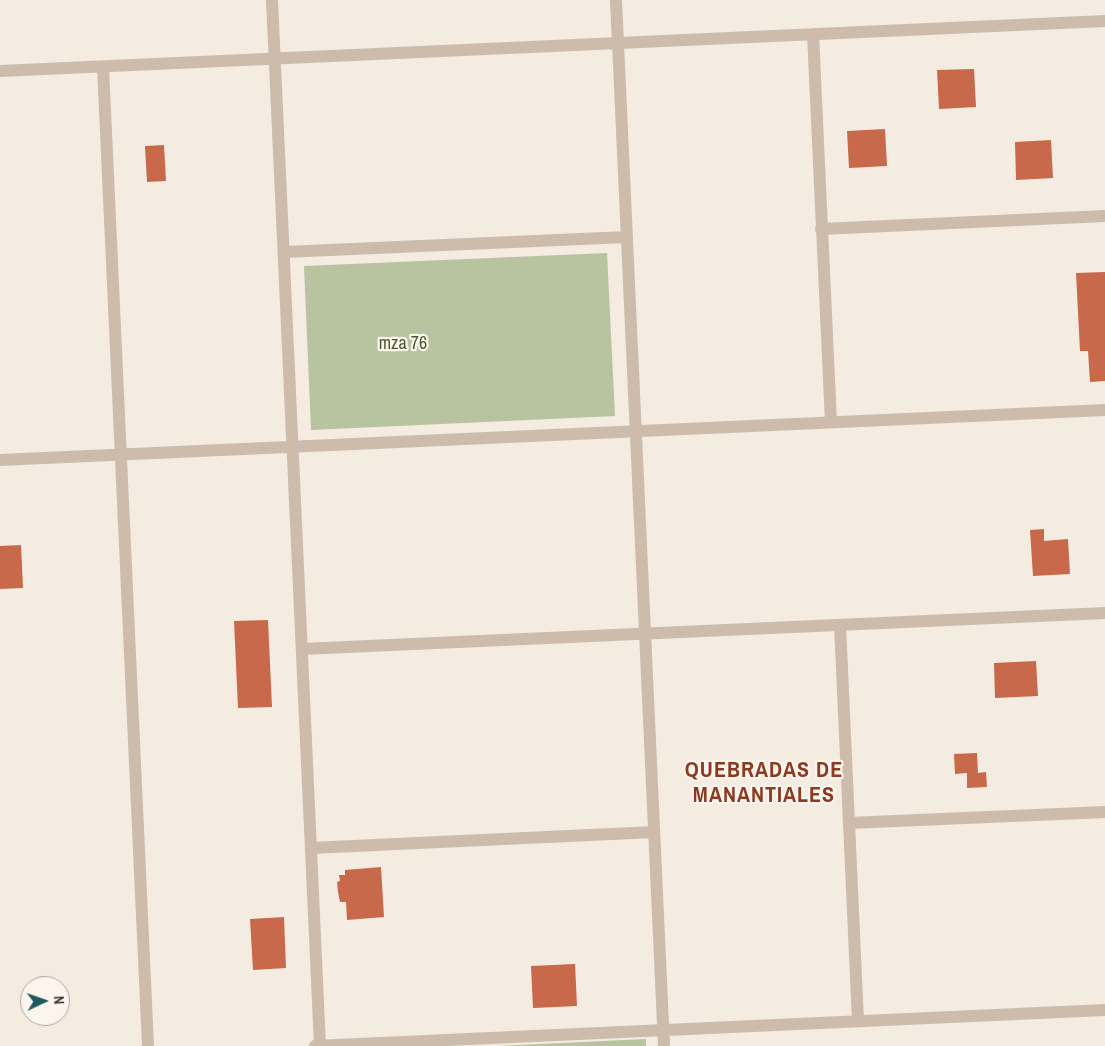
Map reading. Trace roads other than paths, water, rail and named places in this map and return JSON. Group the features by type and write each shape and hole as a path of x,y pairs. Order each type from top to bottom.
{"street":[{"path":"272,0 320,1046"},
{"path":"616,0 664,1046"},
{"path":"0,71 1105,21"},
{"path":"813,34 820,228 831,422"},
{"path":"103,67 148,1046"},
{"path":"820,228 1105,216"},
{"path":"284,252 627,237"},
{"path":"0,460 1105,410"},
{"path":"302,649 1105,613"},
{"path":"840,625 858,1021"},
{"path":"849,823 1105,812"},
{"path":"311,848 654,832"},
{"path":"315,1046 1105,1010"}],"district":[{"name":"QUEBRADAS DE MANANTIALES","path":"764,784"}],"park label":[{"name":"mza 76","path":"403,344"}]}
